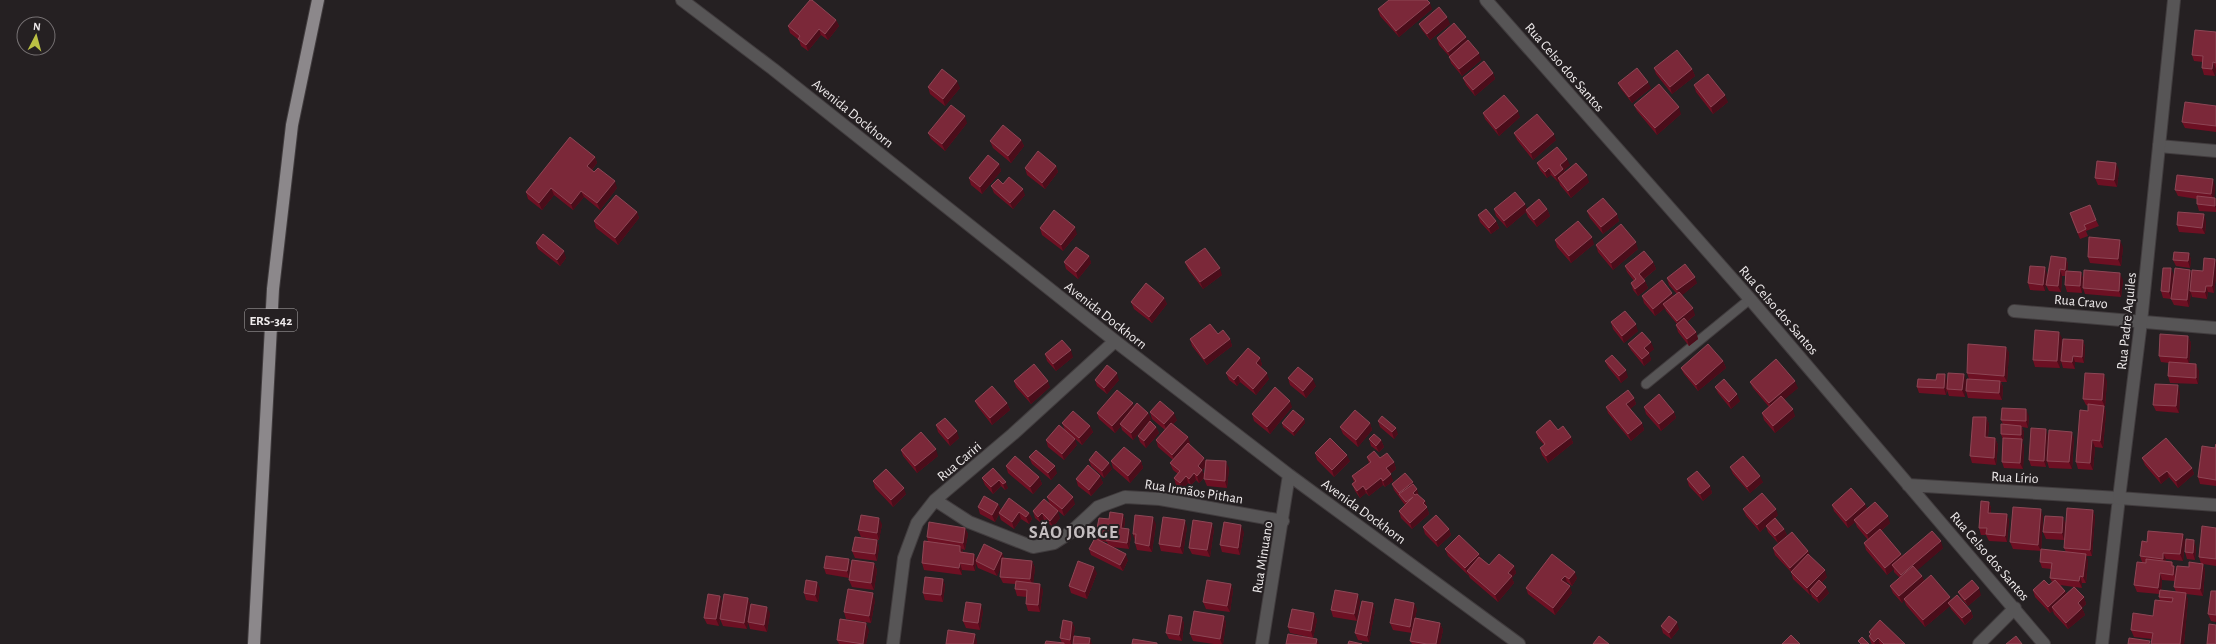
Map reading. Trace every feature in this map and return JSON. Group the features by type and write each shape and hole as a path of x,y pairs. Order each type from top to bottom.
{"main road":[{"name":"ERS-342","path":"254,644 273,289 292,125 318,0"}],"street":[{"name":"Avenida Dockhorn","path":"682,0 773,68 1115,341 1290,475 1519,644"},
{"name":"Rua Celso dos Santos","path":"1486,0 1750,299 2015,608 2044,644"},
{"name":"Rua Padre Aquiles","path":"2102,644 2141,322 2174,0"},
{"path":"2159,146 2216,151"},
{"name":"Rua Cravo","path":"2014,311 2216,328"},
{"name":"Rua Cariri","path":"893,644 904,558 917,523 935,500 1013,434 1115,341"},
{"name":"Rua Minuano","path":"1262,644 1290,475"},
{"name":"Rua Lírio","path":"1908,485 2119,498 2216,506"},
{"name":"Rua Irmãos Pithan","path":"935,500 969,522 1033,547 1054,543 1071,532 1098,507 1125,497 1160,499 1283,521"},
{"path":"1979,644 2015,608"}],"lane":[{"path":"1646,384 1750,299"}],"building":[{"path":"810,0 812,0 836,20 825,34 819,29 806,45 798,39 800,36 788,26"},
{"path":"1389,0 1427,0 1430,3 1396,31 1378,9"},
{"path":"1439,7 1447,17 1427,34 1419,24"},
{"path":"1454,23 1466,37 1448,52 1437,38"},
{"path":"2195,30 2216,32 2216,63 2213,62 2212,69 2202,68 2203,56 2192,55"},
{"path":"1468,40 1479,53 1459,69 1449,57"},
{"path":"1677,50 1692,69 1670,87 1654,68"},
{"path":"1484,61 1493,73 1473,90 1463,78"},
{"path":"1637,68 1648,82 1629,97 1618,83"},
{"path":"942,69 957,81 943,99 928,87"},
{"path":"1708,74 1725,95 1711,107 1694,85"},
{"path":"1659,84 1679,107 1655,128 1634,105"},
{"path":"1504,95 1518,111 1496,129 1483,113"},
{"path":"2185,102 2216,106 2216,126 2182,122"},
{"path":"951,105 965,116 942,144 928,133"},
{"path":"1537,114 1554,134 1531,153 1514,133"},
{"path":"1003,125 1021,140 1008,156 990,141"},
{"path":"570,137 595,157 587,166 594,172 598,168 615,181 597,203 581,191 571,204 551,188 539,203 526,192"},
{"path":"1557,147 1567,159 1560,165 1563,169 1555,176 1549,168 1545,172 1537,163"},
{"path":"1038,151 1056,166 1042,183 1025,168"},
{"path":"988,155 999,164 980,187 969,178"},
{"path":"2097,161 2116,163 2114,180 2095,178"},
{"path":"1576,163 1587,175 1568,191 1558,178"},
{"path":"2177,175 2213,179 2211,194 2175,190"},
{"path":"1009,177 1023,189 1010,203 991,186 998,179 1003,184"},
{"path":"1515,192 1525,204 1504,221 1494,209"},
{"path":"616,195 637,212 615,238 594,221"},
{"path":"2197,196 2215,198 2215,206 2197,204"},
{"path":"1603,198 1617,214 1601,227 1587,211"},
{"path":"1539,199 1547,209 1534,220 1526,210"},
{"path":"2090,205 2096,220 2084,225 2086,229 2078,233 2070,213"},
{"path":"1486,209 1496,221 1489,228 1478,215"},
{"path":"1054,210 1075,227 1061,245 1040,228"},
{"path":"2178,212 2204,214 2202,228 2177,225"},
{"path":"1578,221 1592,237 1569,256 1555,240"},
{"path":"1621,224 1636,242 1611,263 1596,245"},
{"path":"543,234 564,251 557,260 536,243"},
{"path":"2089,237 2120,240 2118,259 2088,257"},
{"path":"1076,247 1089,256 1076,272 1064,262"},
{"path":"1205,248 1220,268 1200,282 1185,262"},
{"path":"1644,251 1653,262 1639,274 1645,281 1635,289 1631,283 1636,279 1625,266"},
{"path":"2174,252 2189,253 2188,261 2173,260"},
{"path":"2051,256 2066,258 2065,270 2060,269 2058,286 2046,285"},
{"path":"2204,258 2215,259 2212,286 2206,286 2205,292 2190,291 2192,270 2203,271"},
{"path":"1685,264 1695,277 1677,290 1667,278"},
{"path":"2030,266 2045,267 2043,285 2028,283"},
{"path":"2163,268 2171,268 2169,292 2161,291"},
{"path":"2175,268 2190,270 2187,300 2171,299"},
{"path":"2084,270 2120,273 2119,291 2083,288"},
{"path":"2066,271 2081,272 2080,286 2065,285"},
{"path":"1662,280 1672,293 1653,309 1642,296"},
{"path":"1146,283 1164,298 1149,317 1131,302"},
{"path":"1679,292 1693,308 1677,321 1663,304"},
{"path":"1625,311 1636,324 1622,336 1611,322"},
{"path":"1684,318 1696,332 1687,339 1676,325"},
{"path":"1210,324 1218,334 1223,330 1230,339 1204,359 1190,339"},
{"path":"2035,330 2059,332 2057,361 2033,360"},
{"path":"1642,332 1651,342 1644,348 1649,353 1642,359 1628,344"},
{"path":"2160,334 2188,336 2187,358 2159,356"},
{"path":"2063,339 2083,340 2082,357 2073,356 2072,362 2061,361"},
{"path":"1062,340 1071,350 1053,364 1045,354"},
{"path":"1708,344 1723,361 1696,385 1681,368"},
{"path":"1968,344 2006,347 2004,376 1967,373"},
{"path":"1248,348 1260,358 1256,363 1267,373 1253,389 1238,375 1234,380 1226,373"},
{"path":"1612,355 1626,370 1619,376 1605,361"},
{"path":"1776,359 1795,381 1769,403 1750,382"},
{"path":"2169,362 2196,364 2196,378 2168,376"},
{"path":"1034,364 1048,381 1028,397 1014,381"},
{"path":"1107,365 1117,373 1104,388 1095,380"},
{"path":"1298,367 1313,379 1303,391 1288,378"},
{"path":"1948,373 1964,374 1962,390 1947,389"},
{"path":"2085,373 2104,374 2102,400 2083,399"},
{"path":"1937,374 1945,374 1944,388 1917,387 1918,379 1936,380"},
{"path":"1724,379 1737,394 1729,402 1715,387"},
{"path":"1967,379 2000,381 1999,393 1966,391"},
{"path":"2155,384 2178,385 2176,406 2153,405"},
{"path":"992,386 1007,403 990,418 975,401"},
{"path":"1275,387 1290,401 1267,427 1252,414"},
{"path":"1117,390 1133,403 1112,426 1097,413"},
{"path":"1628,390 1634,398 1626,404 1642,423 1628,434 1606,407"},
{"path":"1659,394 1674,412 1659,424 1644,407"},
{"path":"1781,396 1793,409 1773,426 1762,413"},
{"path":"1160,401 1174,413 1164,424 1150,412"},
{"path":"1137,403 1148,413 1131,433 1120,424"},
{"path":"2088,404 2104,406 2100,441 2092,440 2090,463 2076,462 2080,410 2088,411"},
{"path":"2002,408 2026,409 2026,421 2001,420"},
{"path":"1293,410 1304,419 1293,432 1282,423"},
{"path":"1355,410 1370,423 1356,440 1340,427"},
{"path":"1073,411 1090,426 1079,438 1062,423"},
{"path":"1382,416 1396,428 1392,432 1378,421"},
{"path":"1973,417 1986,417 1985,437 1995,438 1994,458 1970,456"},
{"path":"945,418 957,431 948,439 936,425"},
{"path":"1550,420 1558,430 1563,426 1571,437 1546,456 1540,448 1545,444 1536,432"},
{"path":"1150,421 1156,427 1144,441 1138,436"},
{"path":"1171,423 1188,437 1172,455 1156,440"},
{"path":"2001,424 2021,426 2021,435 2001,434"},
{"path":"1059,425 1075,439 1062,454 1046,440"},
{"path":"2031,428 2046,429 2044,461 2029,460"},
{"path":"2049,430 2072,432 2069,462 2047,461"},
{"path":"921,432 936,449 915,466 901,450"},
{"path":"1374,434 1381,440 1376,446 1369,439"},
{"path":"1330,438 1347,455 1332,470 1315,453"},
{"path":"2003,438 2022,439 2020,463 2002,462"},
{"path":"2166,438 2192,468 2176,481 2167,471 2159,477 2142,458"},
{"path":"1188,443 1204,458 1198,466 1202,470 1197,476 1194,473 1189,479 1186,476 1180,483 1174,478 1180,471 1170,463"},
{"path":"2216,444 2216,480 2198,477 2202,446 2215,448"},
{"path":"1124,447 1141,461 1128,476 1111,461"},
{"path":"1036,450 1055,466 1048,473 1029,457"},
{"path":"1096,451 1109,463 1102,471 1089,460"},
{"path":"1374,451 1380,458 1387,453 1394,462 1386,468 1391,474 1383,481 1381,478 1366,490 1363,486 1357,491 1352,484 1356,481 1352,476 1371,462 1367,457"},
{"path":"1015,456 1039,477 1030,487 1006,466"},
{"path":"1743,456 1760,476 1747,487 1730,467"},
{"path":"1206,460 1226,461 1225,481 1204,479"},
{"path":"1088,465 1100,476 1089,490 1076,479"},
{"path":"993,468 1006,482 1003,484 999,480 991,487 982,478"},
{"path":"886,469 904,488 891,500 873,481"},
{"path":"1697,471 1710,486 1700,494 1687,479"},
{"path":"1405,473 1413,482 1399,493 1392,484"},
{"path":"1059,484 1073,497 1062,509 1047,497"},
{"path":"1413,484 1417,489 1413,493 1415,495 1417,494 1425,501 1423,503 1427,507 1410,523 1399,511 1413,497 1406,502 1399,494"},
{"path":"1851,488 1865,504 1846,521 1832,505"},
{"path":"1762,493 1776,509 1757,525 1743,509"},
{"path":"984,496 998,504 992,515 978,507"},
{"path":"1009,498 1029,513 1026,517 1019,512 1012,522 999,513"},
{"path":"1044,499 1058,511 1050,521 1042,513 1038,517 1033,511"},
{"path":"1981,501 1989,502 1988,513 2007,514 2005,536 1986,534 1987,528 1979,528"},
{"path":"1875,502 1888,516 1867,534 1854,520"},
{"path":"2013,507 2041,509 2038,545 2010,542"},
{"path":"2067,508 2093,510 2090,550 2064,548"},
{"path":"1110,512 1123,514 1121,528 1129,529 1127,543 1106,540 1107,535 1096,534 1099,518 1109,519"},
{"path":"861,515 879,518 877,533 858,530"},
{"path":"1135,515 1153,517 1149,546 1135,543 1136,534 1133,534"},
{"path":"1436,515 1449,529 1436,541 1423,527"},
{"path":"2045,516 2063,517 2062,533 2043,532"},
{"path":"1163,517 1185,520 1180,547 1159,544"},
{"path":"1775,518 1784,529 1775,536 1766,526"},
{"path":"1193,520 1212,523 1207,550 1189,548"},
{"path":"929,522 965,528 963,543 927,537"},
{"path":"1224,522 1241,525 1238,548 1220,545"},
{"path":"2202,526 2216,528 2216,559 2199,557"},
{"path":"1880,529 1901,554 1885,568 1864,543"},
{"path":"1932,531 1941,541 1901,575 1892,565"},
{"path":"2148,531 2183,534 2180,554 2163,553 2163,559 2140,556 2142,541 2147,542"},
{"path":"1792,532 1808,551 1790,568 1773,548"},
{"path":"1459,535 1479,554 1465,568 1445,549"},
{"path":"855,537 877,540 875,554 852,551"},
{"path":"1095,538 1126,554 1120,565 1089,549"},
{"path":"2186,539 2194,540 2193,553 2185,552"},
{"path":"924,541 960,546 960,552 974,554 973,565 960,563 959,568 922,563"},
{"path":"984,544 1002,553 994,570 976,561"},
{"path":"2041,549 2086,554 2083,577 2080,576 2079,581 2050,578 2052,563 2040,562"},
{"path":"1499,554 1514,566 1508,573 1512,576 1495,595 1467,571 1479,557 1489,565"},
{"path":"1552,554 1575,572 1569,579 1565,576 1561,580 1570,586 1553,608 1526,588"},
{"path":"1808,554 1825,570 1807,588 1791,572"},
{"path":"826,556 849,559 847,571 824,568"},
{"path":"1002,558 1032,561 1030,579 1000,577"},
{"path":"2146,559 2172,562 2172,566 2174,566 2173,575 2160,573 2158,588 2134,585 2137,562 2146,563"},
{"path":"852,560 874,563 871,583 849,580"},
{"path":"1078,561 1094,567 1085,592 1069,586"},
{"path":"2189,562 2203,564 2200,589 2174,587 2177,566 2189,567"},
{"path":"1913,566 1922,576 1899,596 1890,586"},
{"path":"1931,575 1950,597 1923,620 1904,599"},
{"path":"925,577 943,579 941,595 923,593"},
{"path":"806,580 817,582 815,595 804,593"},
{"path":"1207,580 1231,584 1227,606 1203,602"},
{"path":"1819,580 1826,587 1817,597 1810,590"},
{"path":"1972,580 1979,588 1965,600 1958,592"},
{"path":"2044,580 2049,585 2055,580 2065,591 2048,607 2033,590"},
{"path":"1016,581 1040,584 1038,605 1026,604 1027,590 1015,589"},
{"path":"2074,587 2084,597 2078,603 2082,608 2066,623 2052,607"},
{"path":"848,589 873,593 869,616 844,612"},
{"path":"1335,590 1358,594 1354,614 1331,610"},
{"path":"2160,590 2186,593 2180,644 2151,644 2153,633 2131,630 2133,613 2153,616 2155,600 2172,602 2173,598 2159,597"},
{"path":"2211,591 2216,591 2216,615 2208,614"},
{"path":"708,594 720,596 716,619 704,618"},
{"path":"724,594 748,598 744,623 720,619"},
{"path":"1957,595 1971,611 1962,618 1948,603"},
{"path":"1395,599 1414,603 1410,627 1390,623"},
{"path":"1362,601 1373,603 1367,636 1355,633"},
{"path":"966,602 981,604 978,623 963,621"},
{"path":"751,604 767,607 764,625 748,622"},
{"path":"1292,609 1314,613 1311,631 1288,627"},
{"path":"1194,611 1224,616 1220,639 1190,634"},
{"path":"1169,615 1182,617 1179,635 1166,633"},
{"path":"1669,616 1677,622 1669,633 1661,626"},
{"path":"1415,618 1440,623 1436,644 1410,641"},
{"path":"840,619 866,623 863,644 837,640"},
{"path":"1063,620 1072,622 1070,640 1060,638"},
{"path":"1880,620 1905,644 1884,644 1878,638 1874,642 1869,636 1871,634 1869,632"},
{"path":"2209,624 2216,625 2216,644 2207,644"},
{"path":"948,630 975,634 973,644 946,644"},
{"path":"1288,634 1317,639 1316,644 1286,644"},
{"path":"1791,635 1800,644 1782,644"},
{"path":"1074,636 1090,638 1089,644 1073,644"},
{"path":"1599,636 1609,644 1593,644"},
{"path":"2016,636 2022,644 2006,644"},
{"path":"1862,637 1869,644 1861,644 1858,641"},
{"path":"2129,638 2150,641 2149,644 2128,644"},
{"path":"1133,639 1157,643 1157,644 1132,644"},
{"path":"1046,641 1064,643 1064,644 1045,644"},
{"path":"1349,641 1362,644 1348,644"}],"district":[{"name":"SÃO JORGE","path":"1074,532"}]}
